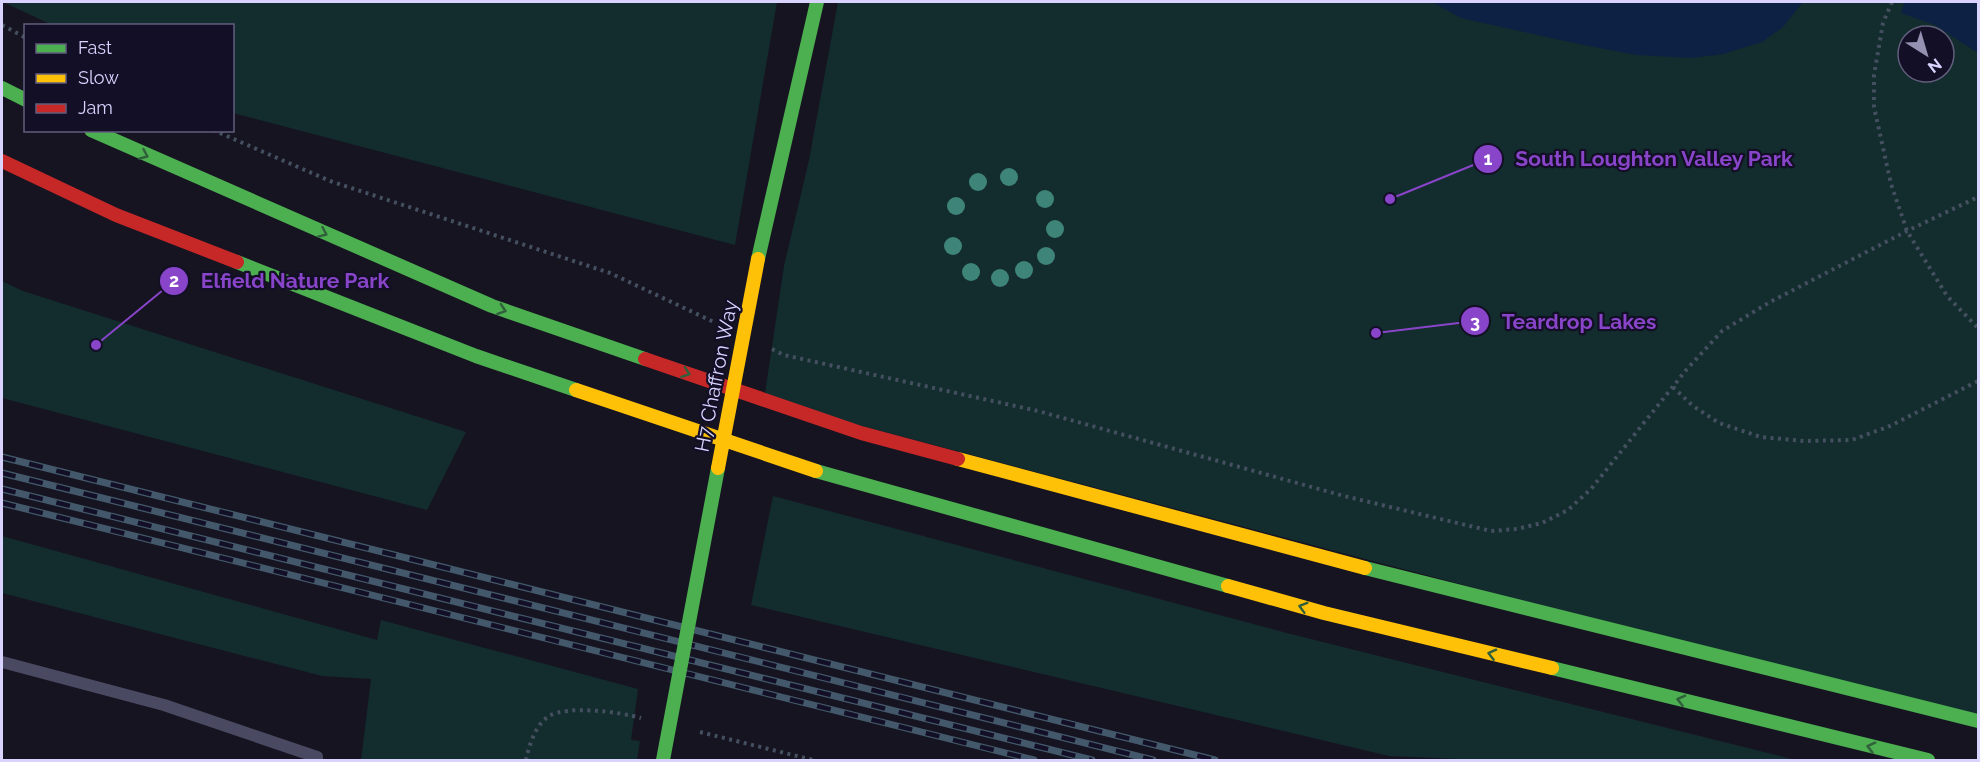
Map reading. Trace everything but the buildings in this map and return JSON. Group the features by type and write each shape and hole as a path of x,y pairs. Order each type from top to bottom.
{"main road":[{"name":"H7 Chaffron Way","path":"663,760 758,259 818,2"},
{"path":"2,88 24,99"},
{"path":"96,132 492,306 861,433 1337,561 1978,721"},
{"path":"2,161 116,215 476,356 836,477 1324,613 1928,760"}],"lane":[{"path":"2,662 164,705 317,758 317,760"}],"path":[{"path":"1892,2 1883,23 1874,75 1874,107 1891,184 1907,231 1947,296 1978,328"},
{"path":"2,25 24,37"},
{"path":"218,132 330,181 609,273 723,326"},
{"path":"764,345 784,355 1038,411 1344,496 1491,531 1517,529 1533,525 1568,510 1592,489 1673,387 1722,331 1770,302 1978,197"},
{"path":"1673,387 1694,406 1719,423 1761,437 1804,441 1852,440 1890,426 1978,381"},
{"path":"526,760 538,728 550,716 578,709 630,715"},
{"path":"740,742 813,760"}],"green space":[{"path":"3,2 777,2 735,245 234,113 234,24 50,24"},
{"path":"838,2 1978,2 1978,721 764,400 784,266 809,160"},
{"path":"2,281 23,291 466,432 427,510 2,398"},
{"path":"773,496 1287,633 1796,760 1484,760 1389,756 751,605"},
{"path":"2,536 377,640 381,620 638,689 631,740 640,741 637,760 361,760 371,679 322,676 2,593"}],"water":[{"path":"1432,2 1803,2 1783,27 1762,42 1723,54 1692,58 1636,55 1574,43 1461,18"},
{"path":"1905,2 1978,2 1978,53 1956,39 1956,24 1932,24 1901,13"}],"railway":[{"path":"2,457 1215,760"},
{"path":"2,473 1153,760"},
{"path":"2,489 1092,760"},
{"path":"2,503 1034,760"}],"traffic: fast":[{"path":"758,259 817,2"},
{"path":"2,88 24,99"},
{"path":"96,132 492,306 645,359"},
{"path":"237,262 476,356 576,390"},
{"path":"663,760 718,468"},
{"path":"816,471 1228,586"},
{"path":"1365,568 1978,721"},
{"path":"1552,668 1928,760"}],"traffic: slow":[{"path":"718,468 758,259"},
{"path":"576,390 816,471"},
{"path":"958,459 1365,568"},
{"path":"1228,586 1324,613 1552,668"}],"traffic: jam":[{"path":"2,161 116,215 237,262"},
{"path":"645,359 861,433 958,459"}],"place":[{"name":"South Loughton Valley Park","path":"1390,199"},
{"name":"Teardrop Lakes","path":"1376,333"},
{"name":"Elfield Nature Park","path":"96,345"}]}
